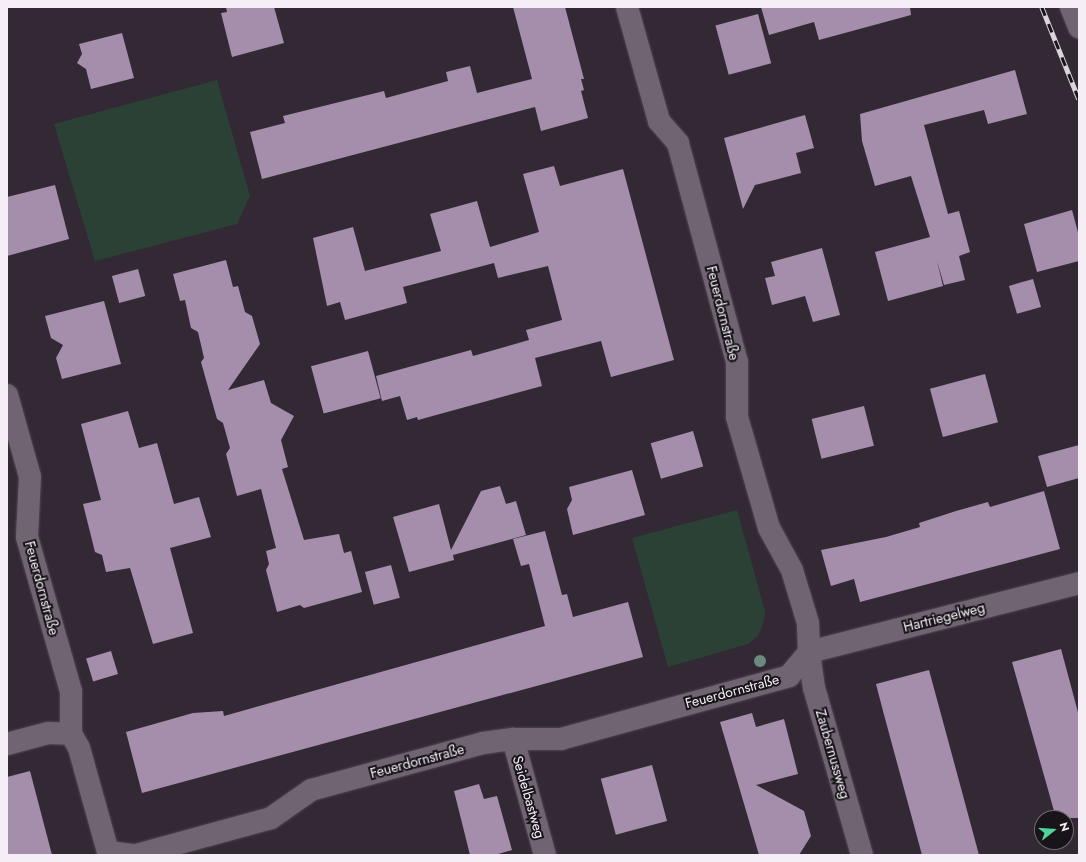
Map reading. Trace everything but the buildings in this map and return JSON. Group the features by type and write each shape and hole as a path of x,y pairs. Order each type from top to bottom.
{"street":[{"name":"Feuerdornstraße","path":"136,855 271,818 311,790 483,743 513,739 561,739 790,676 809,652 808,623 794,577 769,528 737,417 737,362 678,143 659,121 627,7"},
{"path":"1071,7 1079,28"},
{"name":"Feuerdornstraße","path":"7,395 30,477 27,537 71,692 71,734 79,748 108,853 132,855"},
{"name":"Hartriegelweg","path":"809,652 1079,583"},
{"name":"Zaubernussweg","path":"809,652 814,688 862,855"},
{"path":"7,744 48,733 71,734"},
{"name":"Seidelbastweg","path":"513,739 545,855"}],"green space":[{"path":"217,80 250,196 237,224 95,261 54,124"},
{"path":"737,510 765,611 763,624 758,636 748,644 668,667 632,538"}],"railway":[{"path":"1042,7 1079,99"}]}
